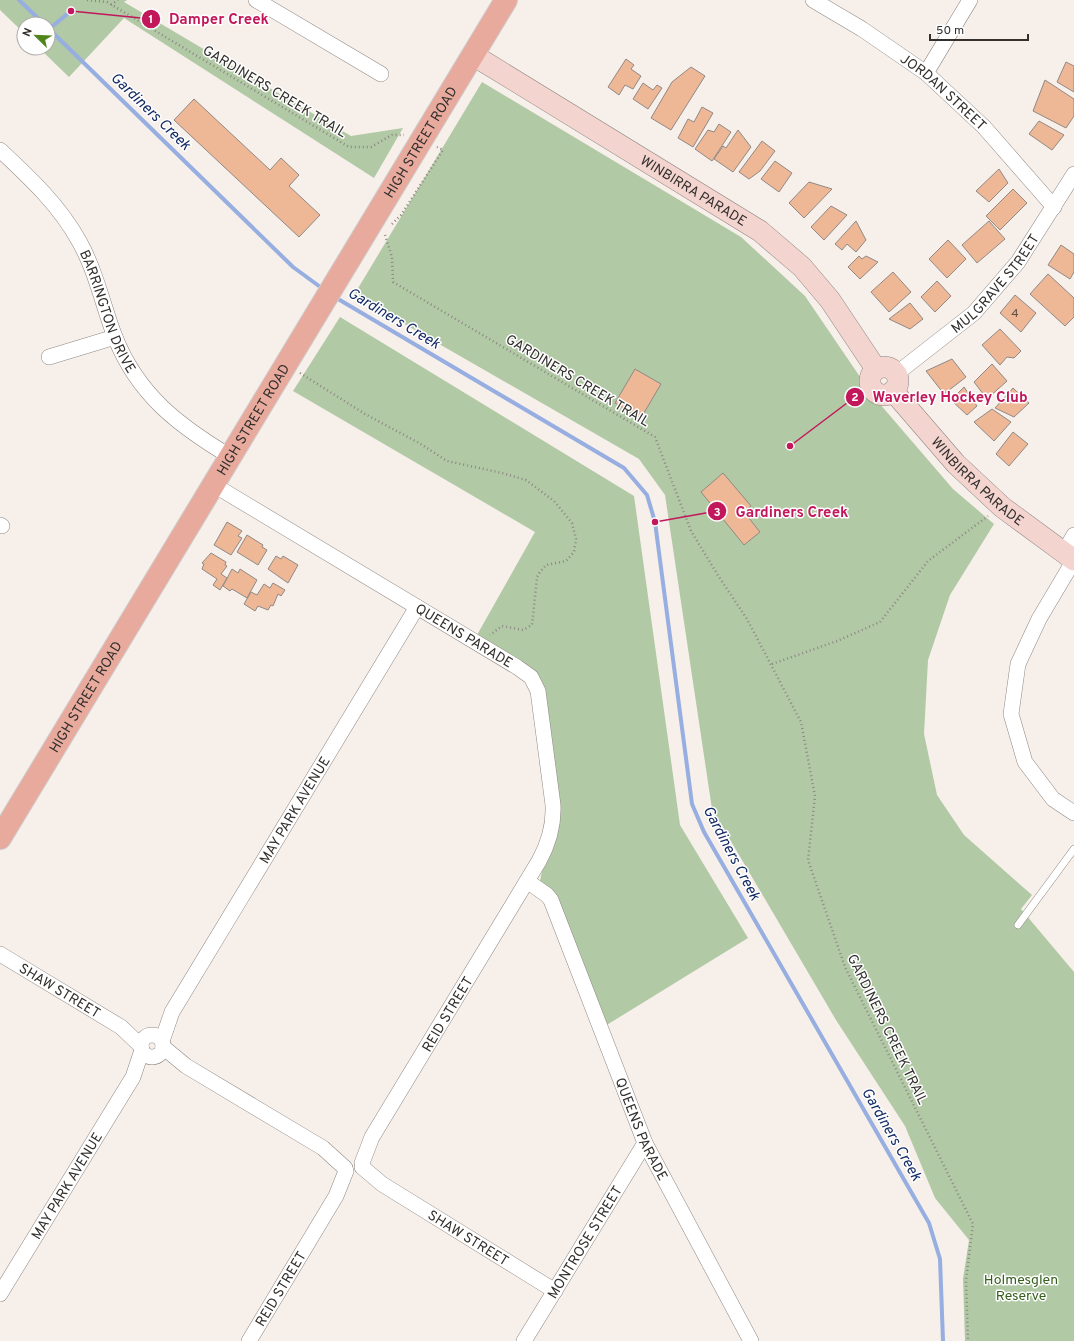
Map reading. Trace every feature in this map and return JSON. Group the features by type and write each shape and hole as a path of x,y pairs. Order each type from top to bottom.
{"main road":[{"name":"HIGH STREET ROAD","path":"0,838 339,279 506,0"}],"street":[{"path":"256,0 381,74"},
{"name":"JORDAN STREET","path":"813,0 862,29 926,74 984,128 1054,207"},
{"path":"926,74 970,0"},
{"name":"WINBIRRA PARADE","path":"473,55 760,231 802,267 830,300 888,378 956,464 1002,506 1071,552"},
{"name":"BARRINGTON DRIVE","path":"0,150 49,198 74,232 88,260 115,337 132,370 162,408 192,433 231,456"},
{"name":"MULGRAVE STREET","path":"888,378 974,313 1018,262 1074,174"},
{"path":"49,357 115,337"},
{"name":"QUEENS PARADE","path":"214,485 517,667 530,677 538,691 540,701 554,815 550,837 546,848 524,885 547,895 551,900 645,1143 751,1341"},
{"path":"1071,552 1018,664 1011,714 1025,762 1053,799 1074,813"},
{"name":"MAY PARK AVENUE","path":"0,1294 152,1046 417,607"},
{"name":"REID STREET","path":"249,1341 524,885"},
{"name":"SHAW STREET","path":"0,954 323,1148 554,1291"},
{"name":"MONTROSE STREET","path":"524,1341 645,1143"}],"lane":[{"path":"1018,925 1074,849"}],"path":[{"name":"GARDINERS CREEK TRAIL","path":"87,0 107,2 111,4 350,147 371,147 392,134 423,139 443,150 401,215 390,227"},
{"path":"111,4 118,0"},
{"name":"GARDINERS CREEK TRAIL","path":"387,232 384,237 392,257 394,282 655,437 691,531 718,577 747,619 772,664 801,722 815,796 808,860 845,967 973,1224 966,1280 968,1341"},
{"path":"286,366 365,414 419,443 447,461 502,472 526,480 554,501 572,523 576,539 574,552 566,561 546,565 537,577 532,626 523,630 502,626 493,632 482,647"},
{"path":"772,664 836,641 880,622 928,561 1002,506"}],"green space":[{"path":"0,0 127,0 124,2 351,136 403,128 374,178 124,18 69,77 47,56 56,56 56,16 16,16 16,25 0,10"},
{"name":"Holmesglen Reserve","path":"482,82 741,237 805,296 873,396 953,489 994,524 950,595 928,660 924,734 937,795 964,835 1032,895 1021,909 1074,972 1074,1341 965,1341 963,1279 969,1240 935,1198 905,1126 836,1020 712,809 665,495 639,459 354,295"},
{"path":"340,317 634,496 680,825 748,938 605,1026 540,881 542,871 552,851 559,827 546,697 477,635 535,532 293,391"}],"building":[{"path":"626,59 634,65 631,69 641,76 633,89 625,85 619,95 608,87"},
{"path":"1066,62 1074,66 1074,92 1057,82"},
{"path":"691,67 705,76 671,130 651,118 672,82"},
{"path":"1045,80 1074,99 1074,116 1066,128 1033,111"},
{"path":"643,83 653,90 657,85 662,88 648,109 633,99"},
{"path":"194,99 270,170 281,158 299,175 289,186 320,215 299,237 174,120"},
{"path":"702,107 713,113 693,147 678,138 688,119 694,122"},
{"path":"1039,121 1064,135 1052,150 1029,134"},
{"path":"719,124 731,132 712,161 695,149 708,130 714,132"},
{"path":"738,130 751,147 733,172 714,159 723,146 726,148"},
{"path":"762,141 775,151 760,171 749,179 739,172"},
{"path":"775,161 792,173 779,192 761,179"},
{"path":"999,169 1008,183 989,202 976,191"},
{"path":"809,182 832,189 804,218 789,203"},
{"path":"1013,189 1027,203 1000,230 986,216"},
{"path":"831,206 847,215 824,240 811,227"},
{"path":"856,221 866,240 856,252 847,244 842,250 835,244"},
{"path":"989,221 1005,239 977,263 962,245"},
{"path":"948,240 966,259 947,278 929,259"},
{"path":"1061,245 1074,254 1074,272 1070,279 1048,265"},
{"path":"859,256 862,259 866,256 878,262 860,279 848,267"},
{"path":"893,272 911,292 889,312 871,292"},
{"path":"1048,274 1074,298 1074,317 1065,326 1030,294"},
{"path":"937,281 951,296 935,312 921,297"},
{"path":"1015,295 1036,313 1021,332 1000,313"},
{"path":"910,303 923,319 910,329 889,319"},
{"path":"1000,329 1021,351 1014,358 1007,357 1000,365 982,345"},
{"path":"952,359 966,377 944,394 926,371"},
{"path":"992,364 1007,381 987,399 974,382"},
{"path":"635,369 661,384 641,418 615,403"},
{"path":"964,387 977,406 967,415 951,400"},
{"path":"1013,388 1029,403 1014,417 995,408"},
{"path":"992,409 1011,422 994,441 974,422"},
{"path":"1013,432 1028,444 1009,466 996,454"},
{"path":"723,473 751,506 744,512 760,532 744,545 701,492"},
{"path":"227,522 242,531 238,536 242,538 231,555 214,545"},
{"path":"247,535 263,545 262,547 267,550 258,565 237,552"},
{"path":"211,553 226,562 225,565 227,566 221,574 227,578 220,590 213,585 217,579 202,569 204,564 202,563"},
{"path":"276,556 281,559 283,556 298,565 288,583 268,569"},
{"path":"232,569 238,573 240,569 257,580 247,598 232,589 230,591 223,586"},
{"path":"273,583 285,590 281,596 278,594 273,606 271,605 268,610 258,606 255,611 244,604 251,592 257,595 264,584 270,588"}],"waterway":[{"name":"Gardiners Creek","path":"19,0 36,16"},
{"path":"56,23 71,11"},
{"name":"Gardiners Creek","path":"56,36 293,267 323,289"},
{"name":"Gardiners Creek","path":"333,296 624,468 647,495 655,522 692,804 704,832 929,1223 940,1259 943,1341"}],"place":[{"name":"Damper Creek","path":"71,11"},
{"name":"Waverley Hockey Club","path":"790,446"},
{"name":"Gardiners Creek","path":"655,522"}]}
